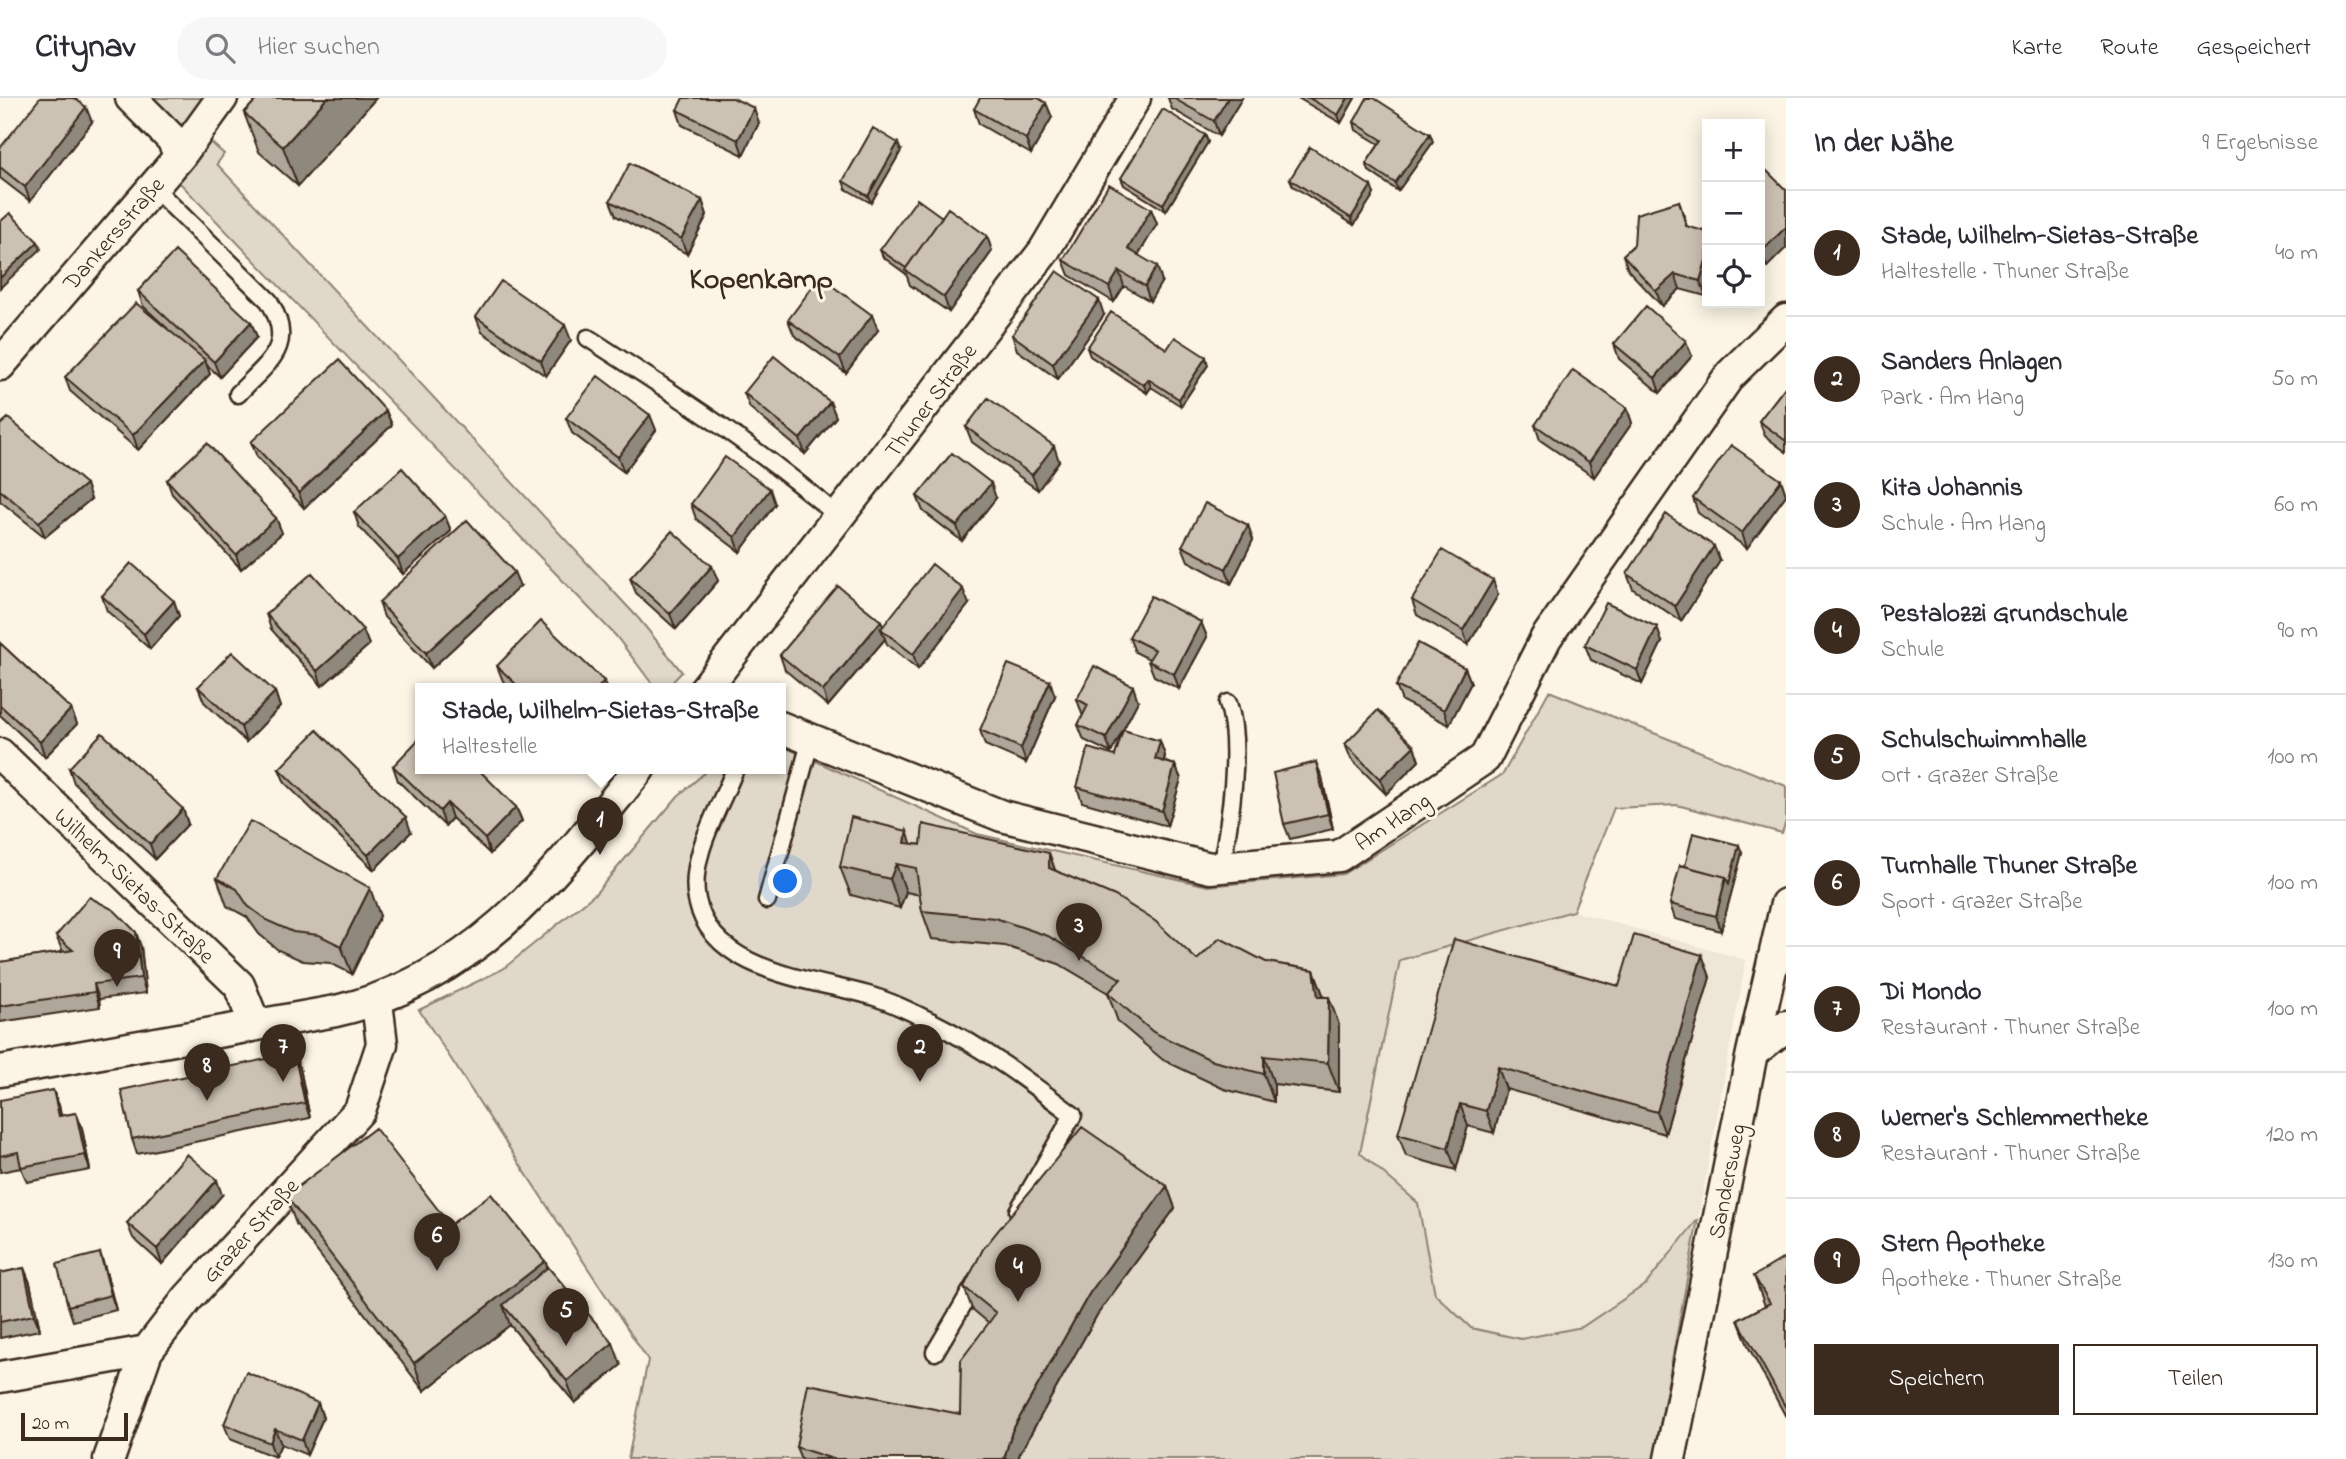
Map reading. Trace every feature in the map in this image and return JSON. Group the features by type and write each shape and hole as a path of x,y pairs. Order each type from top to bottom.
{"street":[{"path":"131,98 172,139 180,156"},
{"name":"Dankersstraße","path":"0,365 180,156 222,98"},
{"name":"Thuner Straße","path":"710,683 1044,251 1135,98"},
{"name":"Am Hang","path":"786,729 1002,816 1210,868 1339,856 1485,758 1546,638 1730,375 1786,320"},
{"name":"Wilhelm-Sietas-Straße","path":"0,754 239,985 256,1025"},
{"path":"0,1071 377,1002 431,977 487,938 538,891 635,774"},
{"name":"Sandersweg","path":"1670,1459 1752,1053 1786,904"},
{"name":"Grazer Straße","path":"109,1459 147,1352 188,1298 360,1110 382,1044 377,1002"},
{"path":"1752,1053 1786,1026"},
{"path":"0,1377 147,1352"}],"lane":[{"path":"153,187 269,301 279,320 282,334 278,352 238,394"},
{"path":"588,338 689,403 793,477 840,518"},
{"path":"1221,867 1227,839 1235,730 1228,704"},
{"path":"767,900 811,739"},
{"path":"733,774 701,852 695,886 703,916 723,944 759,965 872,996 934,1023 1007,1066 1073,1115 1011,1222"},
{"path":"936,1352 984,1269"}],"shaded area":[{"path":"148,98 204,98 187,121 224,154 217,164 639,619 682,672 672,683 651,683 616,636 178,181 199,157"},
{"path":"1549,691 1786,786 1786,821 1782,833 1677,805 1614,808 1573,911 1400,960 1360,1153 1418,1203 1435,1294 1471,1328 1521,1339 1582,1327 1646,1284 1698,1219 1654,1459 628,1459 648,1360 419,1010 503,969 596,893 678,796 703,774 786,774 786,748 977,834 1208,886 1343,874 1503,774"},
{"path":"1573,911 1746,960 1698,1219 1646,1284 1582,1327 1522,1339 1471,1328 1435,1294 1418,1203 1360,1153 1400,960"}],"building":[{"path":"40,98 74,98 86,107 25,187 0,167 0,148"},
{"path":"258,98 327,98 283,147 244,113"},
{"path":"683,98 733,98 754,108 738,140 677,110"},
{"path":"980,98 1038,98 1046,103 1026,139 974,109"},
{"path":"1173,98 1228,98 1214,121"},
{"path":"1309,98 1348,98 1338,115"},
{"path":"1367,98 1374,98 1430,134 1395,183 1366,164 1382,140 1354,122"},
{"path":"1163,109 1205,135 1163,204 1121,178"},
{"path":"873,128 898,143 868,196 843,181"},
{"path":"1310,147 1371,186 1351,218 1290,179"},
{"path":"630,163 702,200 681,239 610,201"},
{"path":"1765,171 1786,190 1786,227 1765,248 1765,182"},
{"path":"1109,184 1151,209 1128,249 1157,266 1145,286 1119,271 1109,287 1063,260"},
{"path":"917,199 942,217 906,268 880,250"},
{"path":"1679,201 1686,226 1702,231 1700,281 1675,274 1656,291 1623,255 1634,245 1636,214"},
{"path":"948,208 987,236 944,297 905,270"},
{"path":"10,213 38,242 0,278 0,222"},
{"path":"175,251 251,322 214,362 138,291"},
{"path":"1057,271 1099,300 1053,364 1012,335"},
{"path":"820,277 872,315 840,358 788,320"},
{"path":"501,281 565,325 541,361 476,317"},
{"path":"136,303 205,360 133,435 65,377"},
{"path":"1646,306 1686,341 1655,378 1614,344"},
{"path":"1111,312 1167,349 1175,337 1206,357 1179,399 1148,379 1144,385 1087,348"},
{"path":"774,356 830,402 800,439 744,393"},
{"path":"339,360 386,411 299,493 251,442"},
{"path":"1573,370 1627,408 1589,462 1535,425"},
{"path":"598,376 650,415 618,457 566,418"},
{"path":"1786,386 1786,441 1759,421"},
{"path":"988,398 1054,446 1032,475 966,427"},
{"path":"8,418 86,484 39,522 0,490 0,425"},
{"path":"207,443 276,518 236,555 167,480"},
{"path":"1731,445 1781,480 1742,533 1693,498"},
{"path":"952,453 991,483 957,526 917,496"},
{"path":"725,457 770,489 735,537 691,504"},
{"path":"402,468 445,516 398,559 354,512"},
{"path":"1205,503 1248,525 1226,569 1182,546"},
{"path":"1666,514 1714,546 1675,606 1627,574"},
{"path":"467,520 514,572 426,653 379,602"},
{"path":"672,531 712,566 670,614 630,578"},
{"path":"1442,550 1493,580 1463,630 1412,600"},
{"path":"131,563 174,601 144,634 102,596"},
{"path":"932,564 963,589 913,654 881,629"},
{"path":"312,573 363,630 317,671 266,614"},
{"path":"838,586 881,621 823,691 780,655"},
{"path":"1151,596 1201,622 1174,674 1148,661 1155,650 1129,637"},
{"path":"1606,603 1657,627 1637,670 1585,645"},
{"path":"541,621 604,681 515,683 497,666"},
{"path":"0,643 71,709 40,742 0,705"},
{"path":"1418,643 1465,668 1444,710 1396,686"},
{"path":"232,652 275,692 241,727 198,687"},
{"path":"1008,664 1050,681 1021,748 980,730"},
{"path":"1094,666 1133,686 1106,738 1078,725 1088,705 1077,699"},
{"path":"1378,710 1414,746 1380,779 1345,744"},
{"path":"317,730 406,817 368,855 279,769"},
{"path":"1123,730 1160,741 1155,759 1175,765 1162,811 1077,787 1088,748 1115,756"},
{"path":"102,733 183,809 150,844 69,768"},
{"path":"415,743 415,774 483,774 516,807 485,839 447,803 440,811 393,766"},
{"path":"1316,762 1328,814 1284,824 1273,773"},
{"path":"851,817 907,831 905,843 921,845 923,824 1049,853 1049,868 1115,896 1155,921 1197,960 1220,938 1266,962 1314,970 1318,997 1329,997 1328,1063 1264,1056 1264,1074 1213,1061 1153,1032 1108,993 1121,979 1048,936 995,918 922,911 916,868 896,864 890,879 840,867"},
{"path":"250,821 370,888 341,946 319,935 293,932 268,921 248,906 237,889 217,878"},
{"path":"1693,833 1739,845 1729,884 1726,877 1685,866"},
{"path":"1680,865 1726,877 1716,916 1670,904"},
{"path":"89,897 114,910 136,932 141,978 94,984 95,992 0,1006 0,962 73,950 56,936"},
{"path":"1634,935 1702,955 1657,1112 1498,1067 1486,1111 1460,1104 1448,1148 1398,1134 1454,939 1619,986"},
{"path":"294,1053 305,1103 132,1139 121,1090"},
{"path":"53,1090 59,1116 76,1113 85,1155 21,1167 18,1152 0,1156 0,1100"},
{"path":"1082,1127 1167,1186 1089,1294 1012,1431 1004,1459 833,1459 796,1447 808,1384 960,1414 961,1360 996,1313 964,1287 983,1249"},
{"path":"375,1128 450,1225 491,1194 545,1261 414,1363 286,1196"},
{"path":"187,1154 217,1180 157,1249 127,1223"},
{"path":"100,1253 111,1295 68,1306 57,1264"},
{"path":"1784,1258 1786,1408 1738,1320 1770,1303 1754,1276"},
{"path":"548,1267 613,1343 567,1381 503,1305"},
{"path":"24,1268 34,1315 0,1322 0,1273"},
{"path":"246,1372 318,1403 302,1440 275,1429 270,1443 224,1424"}],"place":[{"name":"Stade, Wilhelm-Sietas-Straße","path":"600,855"},
{"name":"Kita Johannis","path":"1079,961"},
{"name":"Stern Apotheke","path":"117,987"},
{"name":"Di Mondo","path":"283,1082"},
{"name":"Sanders Anlagen","path":"920,1082"},
{"name":"Werner's Schlemmertheke","path":"207,1101"},
{"name":"Turnhalle Thuner Straße","path":"437,1271"},
{"name":"Pestalozzi Grundschule","path":"1018,1302"},
{"name":"Schulschwimmhalle","path":"566,1346"}],"district":[{"name":"Kopenkamp","path":"761,278"}]}
